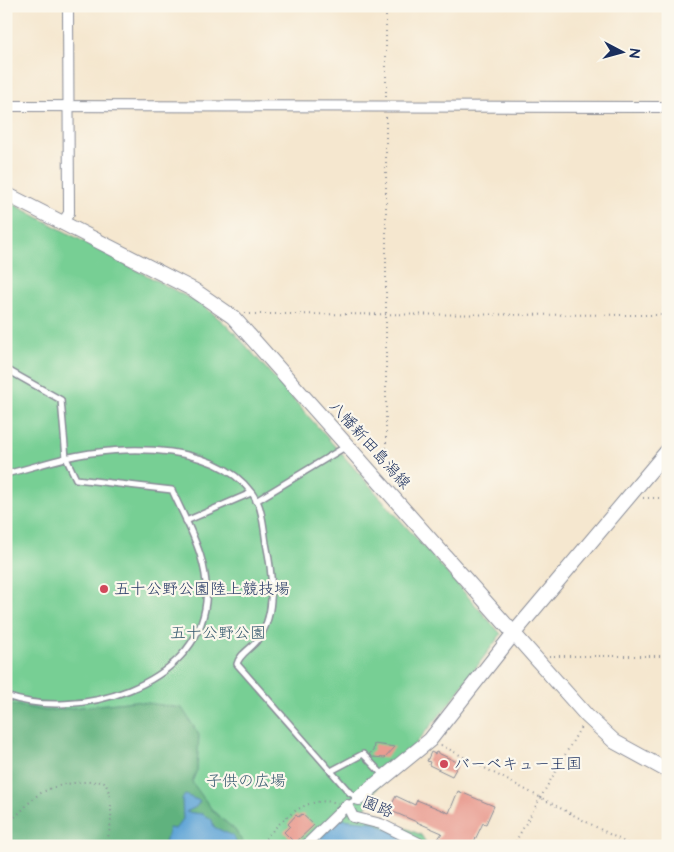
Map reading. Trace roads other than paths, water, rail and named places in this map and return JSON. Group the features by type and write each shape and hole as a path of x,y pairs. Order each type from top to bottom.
{"main road":[{"name":"八幡新田島潟線","path":"6,194 194,290 233,317 587,716 615,742 668,771"},
{"path":"353,802 430,740 514,633 668,450"}],"street":[{"path":"63,222 69,213 68,6"},
{"path":"6,106 668,107"},
{"name":"園路","path":"305,846 353,802"},
{"name":"園路","path":"353,802 352,817 380,824 425,846"}],"lane":[{"path":"6,369 61,400 66,458 76,479 172,490 199,550 206,575 206,603 190,644 176,662 141,685 113,697 47,704 18,701 6,696"},
{"path":"256,500 348,445"},
{"path":"6,474 66,458 107,452 176,451 223,468 241,480 256,500 271,571 271,600 265,630 238,660 237,664 350,793 353,802"},
{"path":"186,521 251,493"},
{"path":"331,771 363,754 385,777"}],"water":[{"path":"185,795 200,801 196,807 186,812 202,814 212,820 214,827 233,836 238,846 160,846 165,843 169,828 175,829 183,819 182,799"},
{"path":"340,819 374,822 422,846 311,846"}],"place":[{"name":"五十公野公園陸上競技場","path":"104,589"},
{"name":"バーベキュー王国","path":"444,764"}],"park label":[{"name":"五十公野公園","path":"218,633"},
{"name":"子供の広場","path":"246,781"}]}
